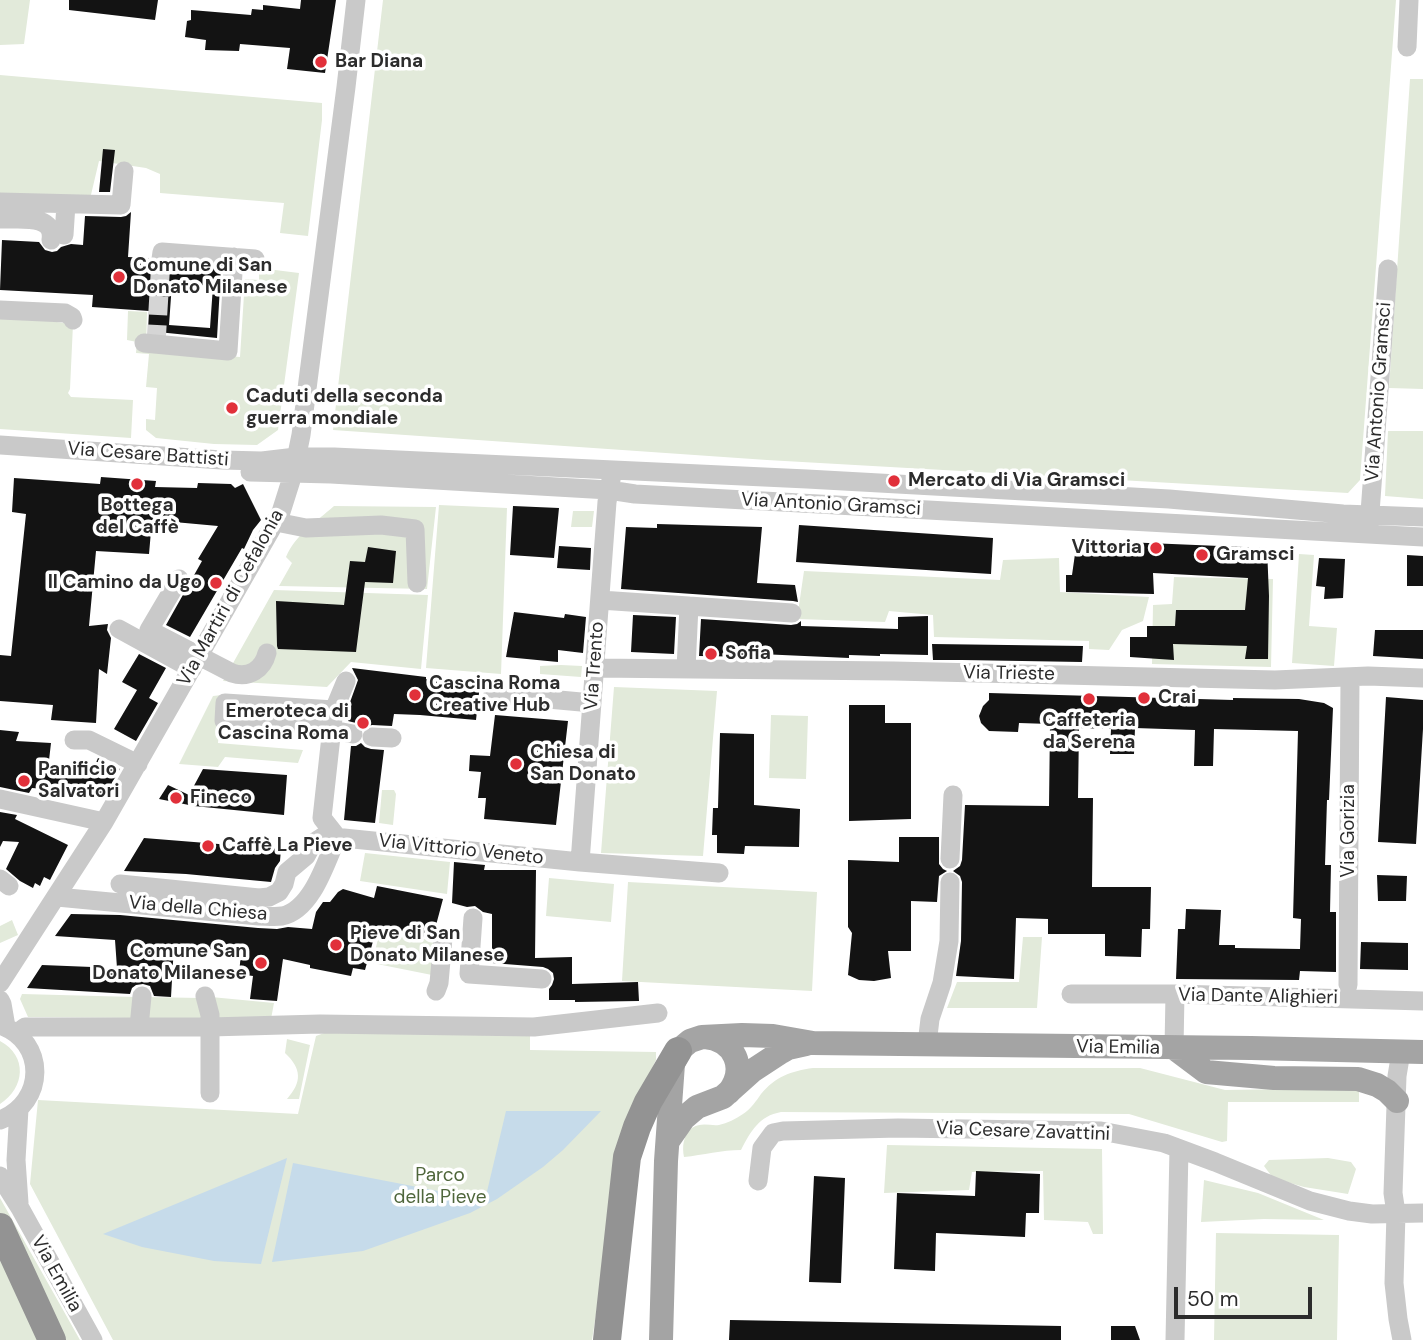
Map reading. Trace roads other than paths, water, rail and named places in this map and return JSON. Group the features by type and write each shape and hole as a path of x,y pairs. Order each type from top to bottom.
{"highway":[{"path":"607,1340 627,1157 636,1127 648,1102 661,1077 676,1060"},
{"path":"10,1217 52,1340"}],"main road":[{"name":"Via Emilia","path":"676,1060 690,1041 704,1037 752,1035 813,1043 1412,1052"},
{"path":"676,1060 675,1082 684,1095 698,1102 719,1097 735,1084 738,1069 729,1047 721,1041 704,1037"},
{"name":"Via Emilia","path":"668,1142 691,1111 719,1097 752,1070 788,1048 813,1043"},
{"path":"1174,1048 1206,1072 1275,1078 1358,1079 1377,1085 1397,1101"},
{"path":"661,1340 665,1188 676,1060"}],"street":[{"name":"Via Martiri di Cefalonia","path":"0,983 104,822 281,512 301,435 356,0"},
{"path":"1407,47 1409,0"},
{"path":"0,202 121,205 124,171"},
{"path":"0,219 41,220 52,234 58,237 66,204"},
{"path":"161,259 162,252 255,259"},
{"path":"144,343 228,351 234,257"},
{"name":"Via Antonio Gramsci","path":"1369,534 1388,269"},
{"path":"0,310 65,313 73,320"},
{"name":"Via Cesare Battisti","path":"0,452 295,466"},
{"name":"Via Antonio Gramsci","path":"295,466 334,457 612,469 1169,499 1343,514 1423,517"},
{"name":"Via Antonio Gramsci","path":"295,466 331,474 635,494 1423,537"},
{"name":"Via Trento","path":"580,862 607,502 612,469"},
{"path":"1034,516 1036,492"},
{"path":"276,522 306,528 381,525 415,530 417,583"},
{"path":"179,579 149,630 196,663"},
{"path":"600,600 792,613"},
{"path":"686,669 689,606"},
{"path":"119,629 196,663 240,676 258,669 265,661 267,653"},
{"name":"Via Trieste","path":"594,668 894,671 1275,680 1368,676 1423,678"},
{"name":"Via Gorizia","path":"1348,985 1350,678"},
{"path":"337,837 322,818 334,710 346,681"},
{"path":"494,694 592,703"},
{"path":"334,710 225,703 224,721 392,738"},
{"path":"74,740 89,740 138,764"},
{"path":"950,859 953,795"},
{"path":"0,799 104,822"},
{"path":"120,884 269,897 279,892 287,872 306,856 313,843 324,836 337,837"},
{"name":"Via Vittorio Veneto","path":"337,837 426,840 580,862 719,873"},
{"name":"Via della Chiesa","path":"57,897 260,916 302,914 337,837"},
{"path":"927,1044 930,1019 942,983 949,942 950,882"},
{"path":"473,918 469,974 542,979"},
{"path":"436,992 443,938"},
{"path":"0,959 27,943"},
{"path":"1322,998 1348,985 1368,999"},
{"name":"Via Dante Alighieri","path":"1071,994 1423,1001"},
{"path":"1174,1048 1175,994"},
{"path":"139,1027 142,996"},
{"path":"205,996 210,1015 210,1093"},
{"path":"0,1000 8,1028 329,1024 534,1027 658,1013"},
{"name":"Via Emilia","path":"8,1028 31,1051 35,1072 33,1088 19,1110 10,1217"},
{"path":"1402,1340 1394,1283 1397,1076 1412,1052"},
{"path":"1395,1213 1404,1195 1406,1183 1410,1093 1407,1074 1412,1052"},
{"path":"0,1120 19,1110"},
{"name":"Via Cesare Zavattini","path":"758,1181 762,1148 773,1133 783,1131 898,1128 1101,1131 1164,1143 1310,1201 1349,1211 1372,1214 1423,1213"},
{"path":"1175,1340 1179,1149"},
{"name":"Via Emilia","path":"0,1176 10,1217 93,1340"}],"water":[{"path":"506,1111 601,1111 543,1167 497,1199 470,1213 363,1251 272,1262 293,1163 485,1200"},
{"path":"287,1158 261,1264 214,1261 142,1247 103,1234"}],"tunnel":[{"path":"156,344 161,259"}],"place":[{"name":"Bar Diana","path":"321,62"},
{"name":"Comune di San Donato Milanese","path":"119,277"},
{"name":"Caduti della seconda guerra mondiale","path":"232,408"},
{"name":"Mercato di Via Gramsci","path":"894,481"},
{"name":"Bottega del Caffè","path":"137,484"},
{"name":"Vittoria","path":"1156,548"},
{"name":"Gramsci","path":"1202,555"},
{"name":"Il Camino da Ugo","path":"216,583"},
{"name":"Sofia","path":"711,654"},
{"name":"Cascina Roma Creative Hub","path":"415,695"},
{"name":"Crai","path":"1144,698"},
{"name":"Caffeteria da Serena","path":"1089,699"},
{"name":"Emeroteca di Cascina Roma","path":"363,723"},
{"name":"Chiesa di San Donato","path":"516,764"},
{"name":"Panificio Salvatori","path":"24,781"},
{"name":"Fineco","path":"176,798"},
{"name":"Caffè La Pieve","path":"208,846"},
{"name":"Pieve di San Donato Milanese","path":"336,945"},
{"name":"Comune San Donato Milanese","path":"261,963"}],"park label":[{"name":"Parco della Pieve","path":"440,1187"}]}
